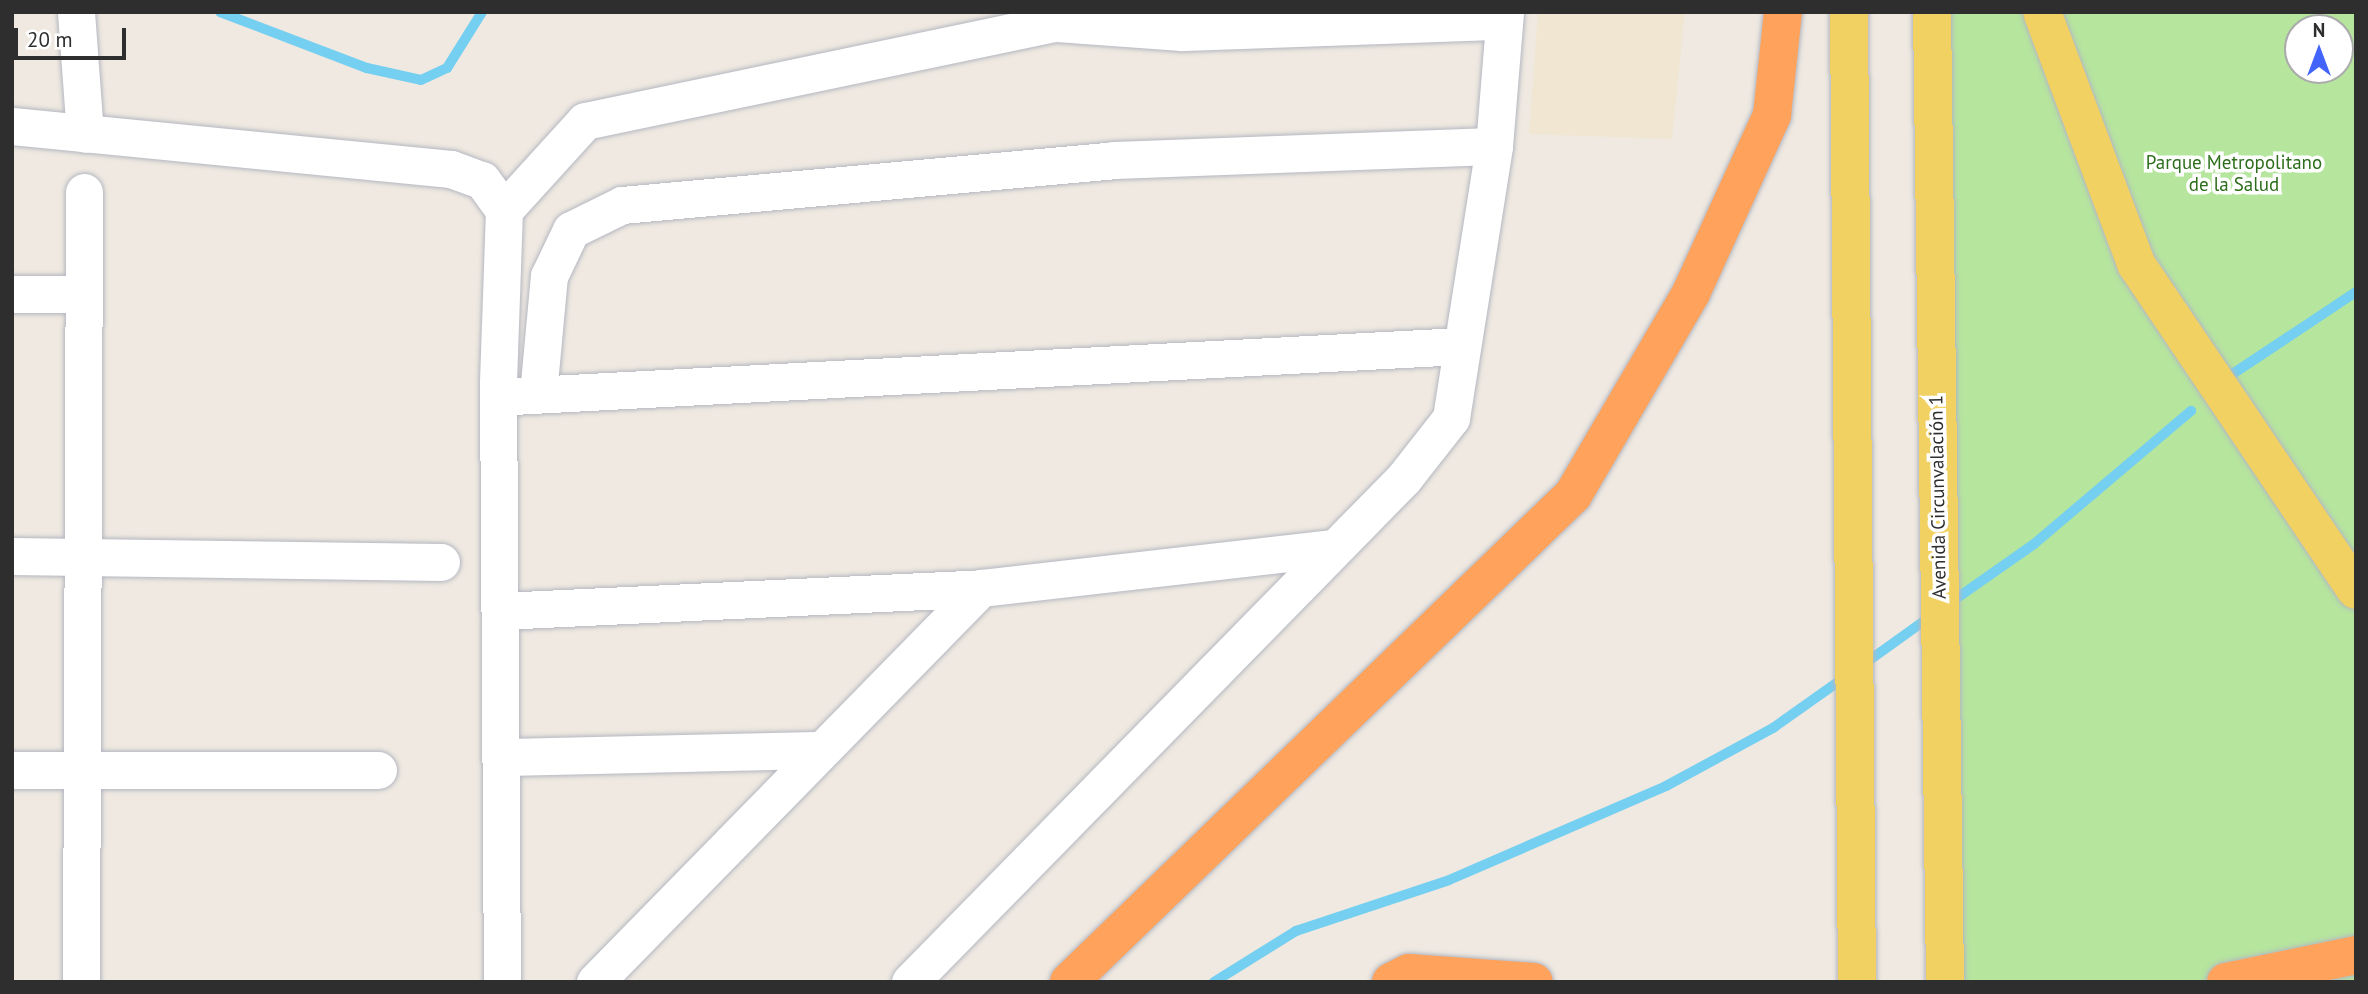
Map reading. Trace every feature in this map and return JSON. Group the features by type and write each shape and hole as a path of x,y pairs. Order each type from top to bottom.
{"highway":[{"path":"1069,982 1573,495 1692,293 1772,115 1783,12"},
{"path":"2227,982 2356,954"},
{"path":"1391,982 1409,973 1534,982"}],"main road":[{"path":"1849,12 1857,982"},
{"name":"Avenida Circunvalación 1","path":"1932,12 1945,982"},
{"path":"2042,12 2136,264 2356,590"}],"street":[{"path":"76,12 85,134"},
{"path":"504,210 585,121 1056,23 1182,32 1504,17 1494,146 1460,346 1451,418 1404,478 910,982"},
{"path":"12,125 452,169 482,180 504,210 498,397 503,757 502,982"},
{"path":"538,394 550,276 571,230 622,205 1113,160 1494,146"},
{"path":"81,982 83,192"},
{"path":"12,294 83,294"},
{"path":"498,397 1460,346"},
{"path":"500,611 981,588 1333,548"},
{"path":"12,556 441,562"},
{"path":"595,982 819,750 981,588"},
{"path":"503,757 819,750"},
{"path":"12,770 377,770"}],"shaded area":[{"path":"1538,12 1685,12 1672,139 1529,134"}],"green space":[{"name":"Parque Metropolitano de la Salud","path":"1932,12 2356,12 2356,982 1945,982"}],"waterway":[{"path":"220,12 367,68 421,80 447,68 482,12"},
{"path":"2234,373 2356,292"},
{"path":"1947,605 2034,544 2191,411"},
{"path":"1864,664 1931,616"},
{"path":"1214,982 1296,931 1449,880 1666,786 1773,728 1845,677"}]}
